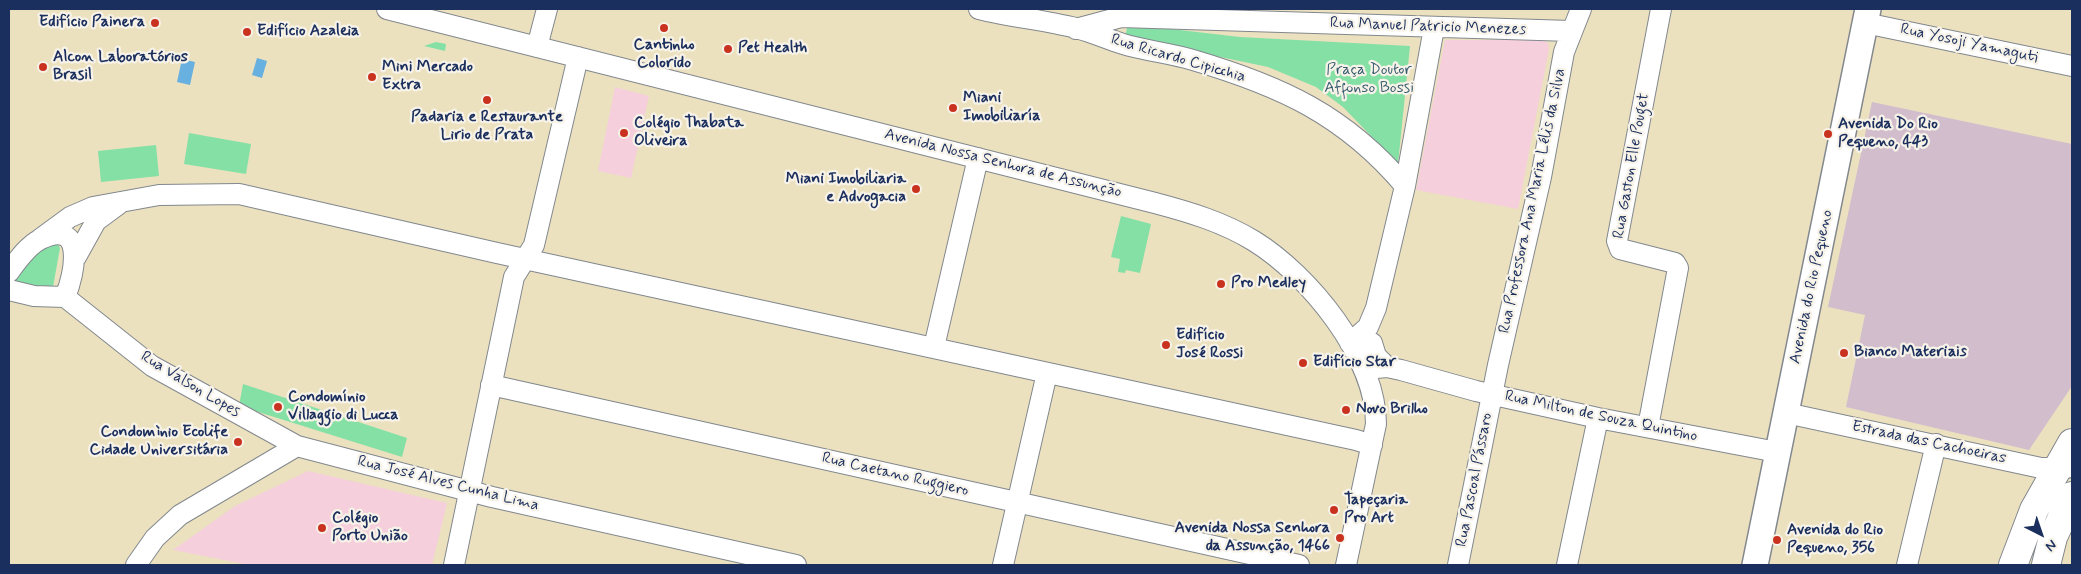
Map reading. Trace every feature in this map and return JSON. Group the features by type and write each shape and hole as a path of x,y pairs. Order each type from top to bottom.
{"highway":[{"path":"2013,565 2030,518 2064,474 2072,443"},
{"path":"2046,565 2053,537 2072,496"},
{"path":"2051,565 2072,527"}],"main road":[{"name":"Avenida do Rio Pequeno","path":"1755,565 1867,16"}],"street":[{"name":"Avenida Nossa Senhora de Assunção","path":"387,9 1155,203 1195,214 1226,226 1254,241 1302,280 1320,299 1361,352 1373,390 1376,424 1346,565"},
{"path":"537,47 547,9"},
{"name":"Rua Ricardo Cipicchia","path":"979,9 1076,28 1123,44 1192,59 1270,86 1327,115 1346,128 1386,164 1405,186"},
{"name":"Rua Professora Ana Maria Lélis da Silva","path":"1492,394 1540,177 1564,52 1580,9"},
{"name":"Rua Gaston Elle Pouget","path":"1648,426 1678,268 1675,263 1623,251 1617,246 1617,241 1661,9"},
{"name":"Rua Manuel Patricio Menezes","path":"1076,28 1122,17 1360,16 1434,28 1571,31"},
{"name":"Rua Yosoji Yamaguti","path":"1867,16 2072,66"},
{"path":"1361,352 1376,308 1405,186 1434,28"},
{"path":"454,565 514,277 534,245 578,57"},
{"path":"934,347 978,158"},
{"path":"9,272 19,258 40,239 70,218 93,207 175,194 238,194 526,260 934,347 1372,445"},
{"path":"9,290 34,296 65,297 71,283 76,257 96,221 106,211 125,201"},
{"path":"40,239 58,234 63,236 73,246 76,257"},
{"name":"Rua Valson Lopes","path":"65,297 152,366 297,446"},
{"name":"Rua Milton de Souza Quintino","path":"1361,352 1387,367 1492,394 1598,418 1777,452"},
{"path":"1003,565 1046,373"},
{"name":"Rua Milton de Souza Quintino","path":"1373,390 1392,381 1426,378"},
{"name":"Rua Caetano Ruggiero","path":"491,385 1299,565"},
{"name":"Rua Pascoal Pássaro","path":"1458,565 1492,394"},
{"name":"Estrada das Cachoeiras","path":"1786,413 1936,444 2064,474"},
{"path":"1567,565 1598,418"},
{"path":"1907,565 1936,444"},
{"path":"136,565 156,538 180,515 297,446"},
{"name":"Rua José Alves Cunha Lima","path":"297,446 470,491 796,565"}],"shaded area":[{"path":"1445,40 1542,40 1548,43 1549,49 1518,209 1416,190"},
{"name":"Colégio Thabata Oliveira","path":"615,87 649,96 631,178 598,171"},
{"path":"1872,102 2072,144 2072,386 2029,450 1846,407 1865,315 1828,307"},
{"name":"Colégio Porto União","path":"308,471 447,503 432,565 249,565 173,550 235,506"}],"green space":[{"name":"Praça Doutor Affonso Bossi","path":"1128,24 1240,37 1410,46 1398,164 1343,107 1316,87 1268,67 1125,37"},
{"path":"436,42 446,44 445,51 424,46"},
{"path":"189,133 251,144 246,174 184,164"},
{"path":"156,145 159,176 101,182 98,151"},
{"path":"1121,216 1151,224 1140,273 1126,270 1125,273 1118,272 1120,259 1111,257"},
{"path":"57,243 60,248 53,287 46,291 9,281 40,248"},
{"path":"243,384 407,438 402,457 239,406"}],"water":[{"path":"257,58 267,61 262,78 252,75"},
{"path":"182,59 195,62 190,85 177,82"}],"place":[{"name":"Edifício Painera","path":"155,23"},
{"name":"Cantinho Colorido","path":"664,28"},
{"name":"Edifício Azaleia","path":"247,32"},
{"name":"Pet Health","path":"728,49"},
{"name":"Alcon Laboratórios Brasil","path":"43,67"},
{"name":"Mini Mercado Extra","path":"372,77"},
{"name":"Padaria e Restaurante Lirio de Prata","path":"487,100"},
{"name":"Miani Imobiliaría","path":"953,108"},
{"name":"Colégio Thabata Oliveira","path":"624,133"},
{"name":"Avenida Do Rio Pequeno, 443","path":"1828,134"},
{"name":"Miani Imobiliaria e Advogacia","path":"916,189"},
{"name":"Pro Medley","path":"1221,284"},
{"name":"Edifício José Rossi","path":"1166,345"},
{"name":"Bianco Materiais","path":"1844,353"},
{"name":"Edifício Star","path":"1303,363"},
{"name":"Condomínio Villaggio di Lucca","path":"278,407"},
{"name":"Novo Brilho","path":"1346,410"},
{"name":"Condomìnio Ecolife Cidade Universitária","path":"238,442"},
{"name":"Tapeçaria Pro Art","path":"1334,510"},
{"name":"Colégio Porto União","path":"322,528"},
{"name":"Avenida Nossa Senhora da Assunção, 1466","path":"1340,538"},
{"name":"Avenida do Rio Pequeno, 356","path":"1777,540"}]}
